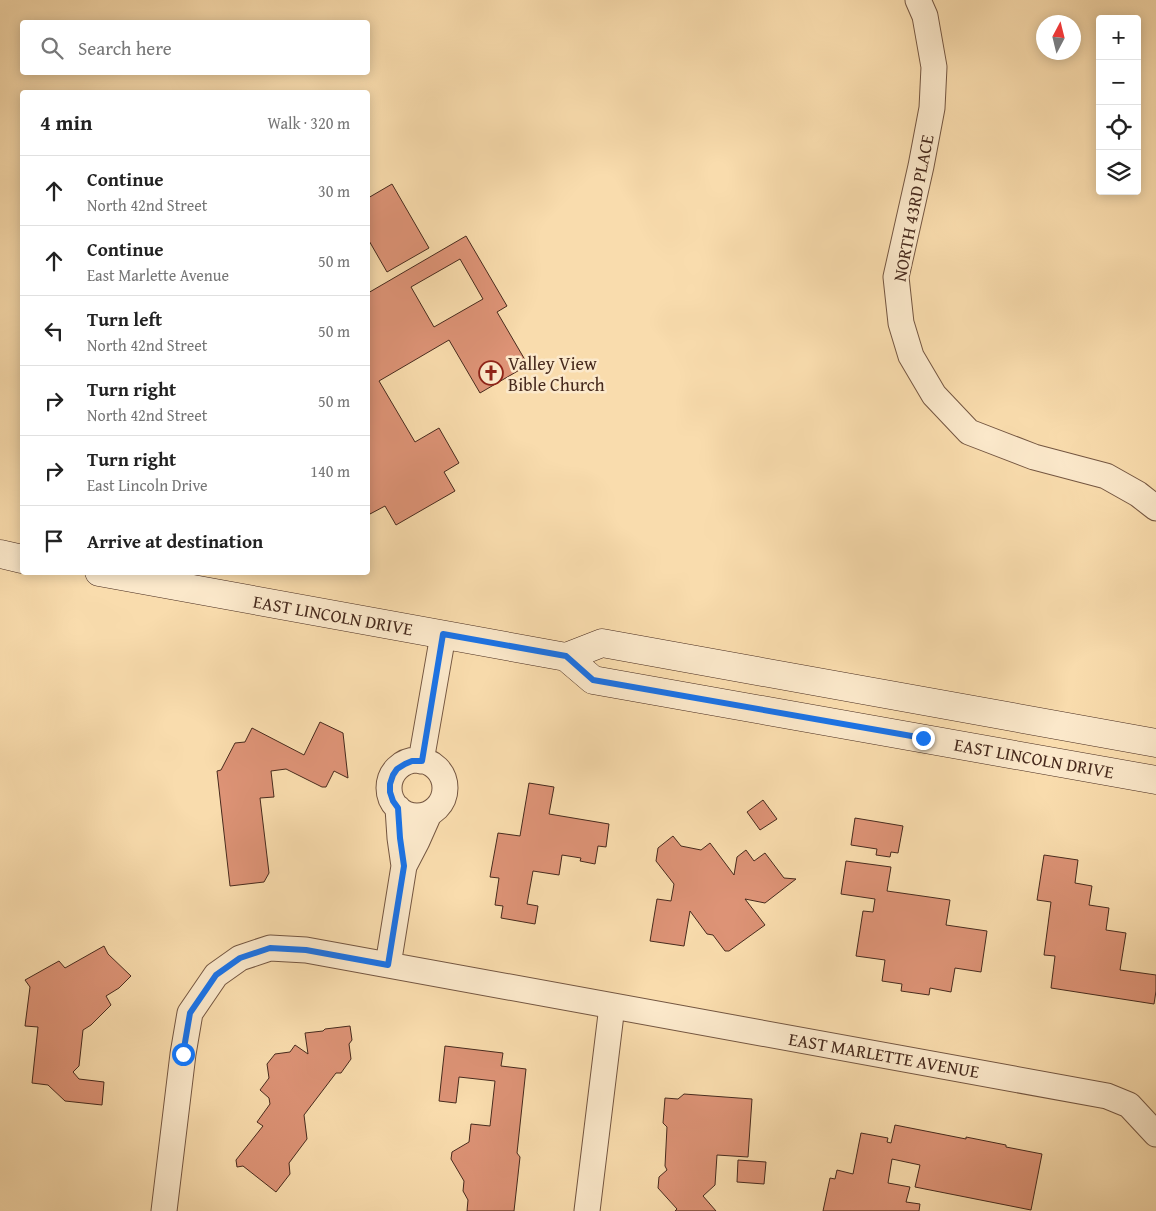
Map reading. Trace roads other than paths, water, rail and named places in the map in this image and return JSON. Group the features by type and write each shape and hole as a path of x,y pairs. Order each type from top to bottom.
{"main road":[{"path":"0,554 20,559"},
{"name":"EAST LINCOLN DRIVE","path":"116,575 566,656 602,643 1156,743"},
{"name":"EAST LINCOLN DRIVE","path":"566,656 593,680 1156,780"}],"street":[{"name":"NORTH 43RD PLACE","path":"918,0 925,16 934,67 932,108 896,277 901,324 911,356 934,395 969,432 1034,457 1106,476 1138,494 1156,508"},
{"path":"422,761 443,634"},
{"path":"412,761 422,761 428,762 440,772 444,781 445,791 443,800 437,809 429,814 408,815 398,808 393,801 390,784 397,769 412,761"},
{"path":"388,965 404,866 398,808"},
{"path":"404,866 429,814"},
{"name":"EAST MARLETTE AVENUE","path":"164,1211 183,1054 190,1013 216,975 240,958 270,948 306,950 1108,1096 1129,1105 1152,1128"},
{"path":"587,1211 612,1006"}],"place":[{"name":"Valley View Bible Church","path":"491,373"}]}
